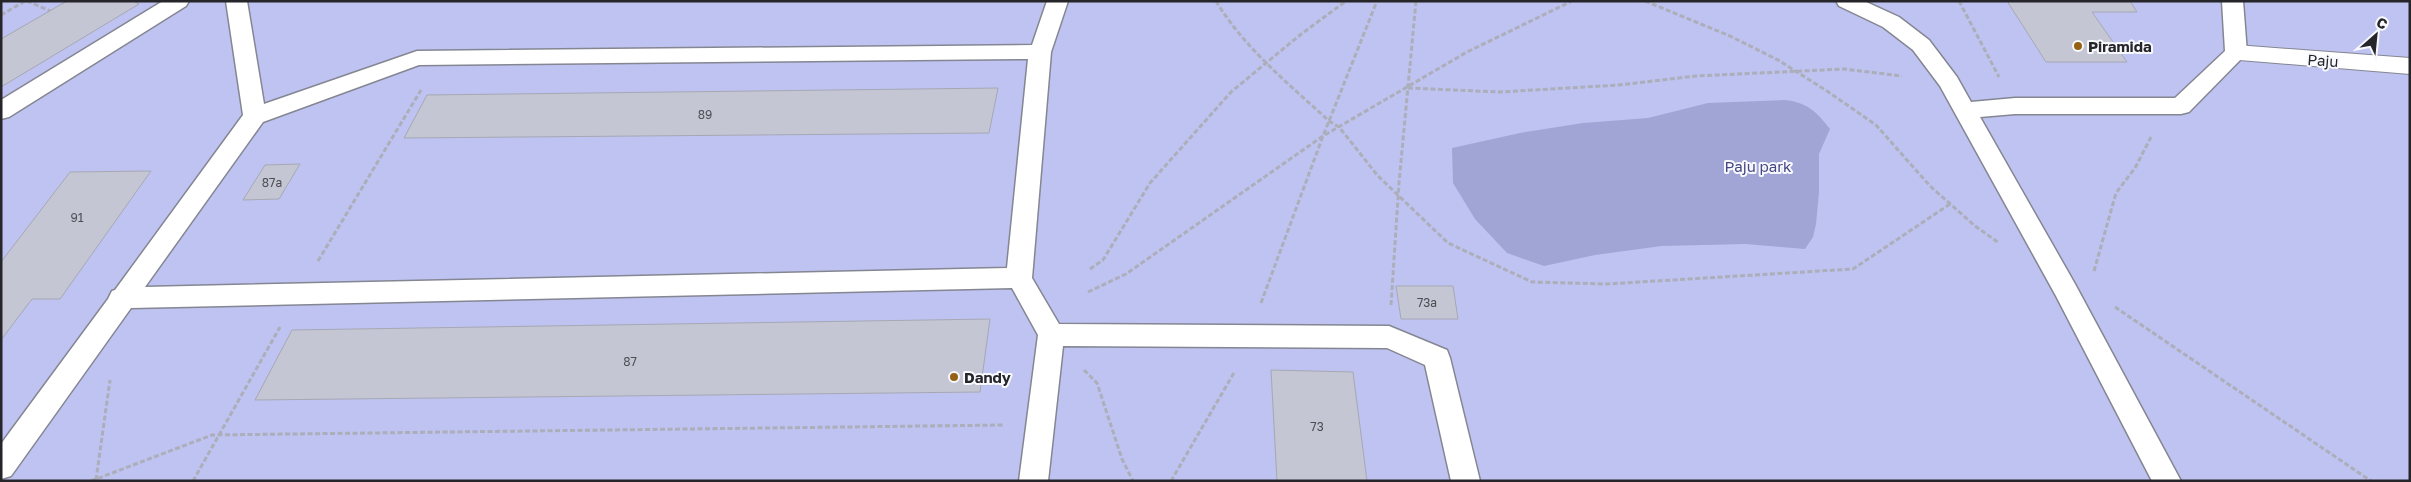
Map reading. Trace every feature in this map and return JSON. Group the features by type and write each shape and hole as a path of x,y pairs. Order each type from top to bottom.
{"street":[{"name":"Paju","path":"2236,54 2410,66"}],"lane":[{"path":"1,111 179,1"},
{"path":"236,1 255,116"},
{"path":"1033,481 1051,335 1019,278 1040,52 1058,1"},
{"path":"1846,1 1891,22 1921,45 1949,82 2066,291 2168,481"},
{"path":"1965,110 2015,106 2181,106 2236,54 2232,1"},
{"path":"1,467 121,298 255,116 417,58 1040,52"},
{"path":"2143,106 2157,126"},
{"path":"121,298 1019,278"},
{"path":"1051,335 1389,337 1437,358 1466,481"}],"path":[{"path":"1,15 26,1 50,11"},
{"path":"1216,1 1224,16 1267,62 1329,120 1339,127 1378,176 1448,243 1532,282 1607,284 1853,268 1950,204"},
{"path":"1090,269 1103,260 1150,183 1231,92 1346,1"},
{"path":"1172,481 1255,336 1261,302 1329,120 1377,1"},
{"path":"1389,337 1398,196 1416,1"},
{"path":"1088,292 1126,274 1323,136 1467,52 1572,1"},
{"path":"1645,1 1730,36 1795,70 1876,125 1930,186 1975,226 2006,248"},
{"path":"1959,1 2015,106"},
{"path":"1408,88 1500,92 1795,70 1844,69 1949,82"},
{"path":"2090,291 2099,247 2116,193 2135,168 2157,126"},
{"path":"2066,291 2090,291 2371,481"},
{"path":"1051,335 1097,383 1122,459 1133,481"},
{"path":"96,480 111,374"},
{"path":"91,481 212,435 1040,424"}],"green space":[{"name":"Paju park","path":"1,1 2410,1 2410,481 1,481"}],"shaded area":[{"path":"1785,100 1800,103 1811,109 1830,129 1819,154 1819,192 1816,224 1813,237 1805,249 1746,244 1662,246 1595,255 1544,266 1507,253 1475,219 1453,183 1452,148 1520,133 1583,123 1648,118 1708,103"}],"building":[{"path":"67,1 133,1 139,4 1,87 1,39"},
{"path":"2007,1 2130,1 2137,12 2092,12 2127,62 2046,62"},
{"path":"998,88 989,133 404,138 427,95"},
{"path":"300,164 279,199 243,200 265,165"},
{"path":"151,171 60,299 32,299 1,340 1,262 70,172"},
{"path":"1396,286 1453,286 1458,319 1401,319"},
{"path":"990,319 980,392 255,400 292,330"},
{"path":"1271,370 1353,372 1367,481 1277,481"}],"place":[{"name":"Piramida","path":"2078,46"},
{"name":"Dandy","path":"954,377"}]}
